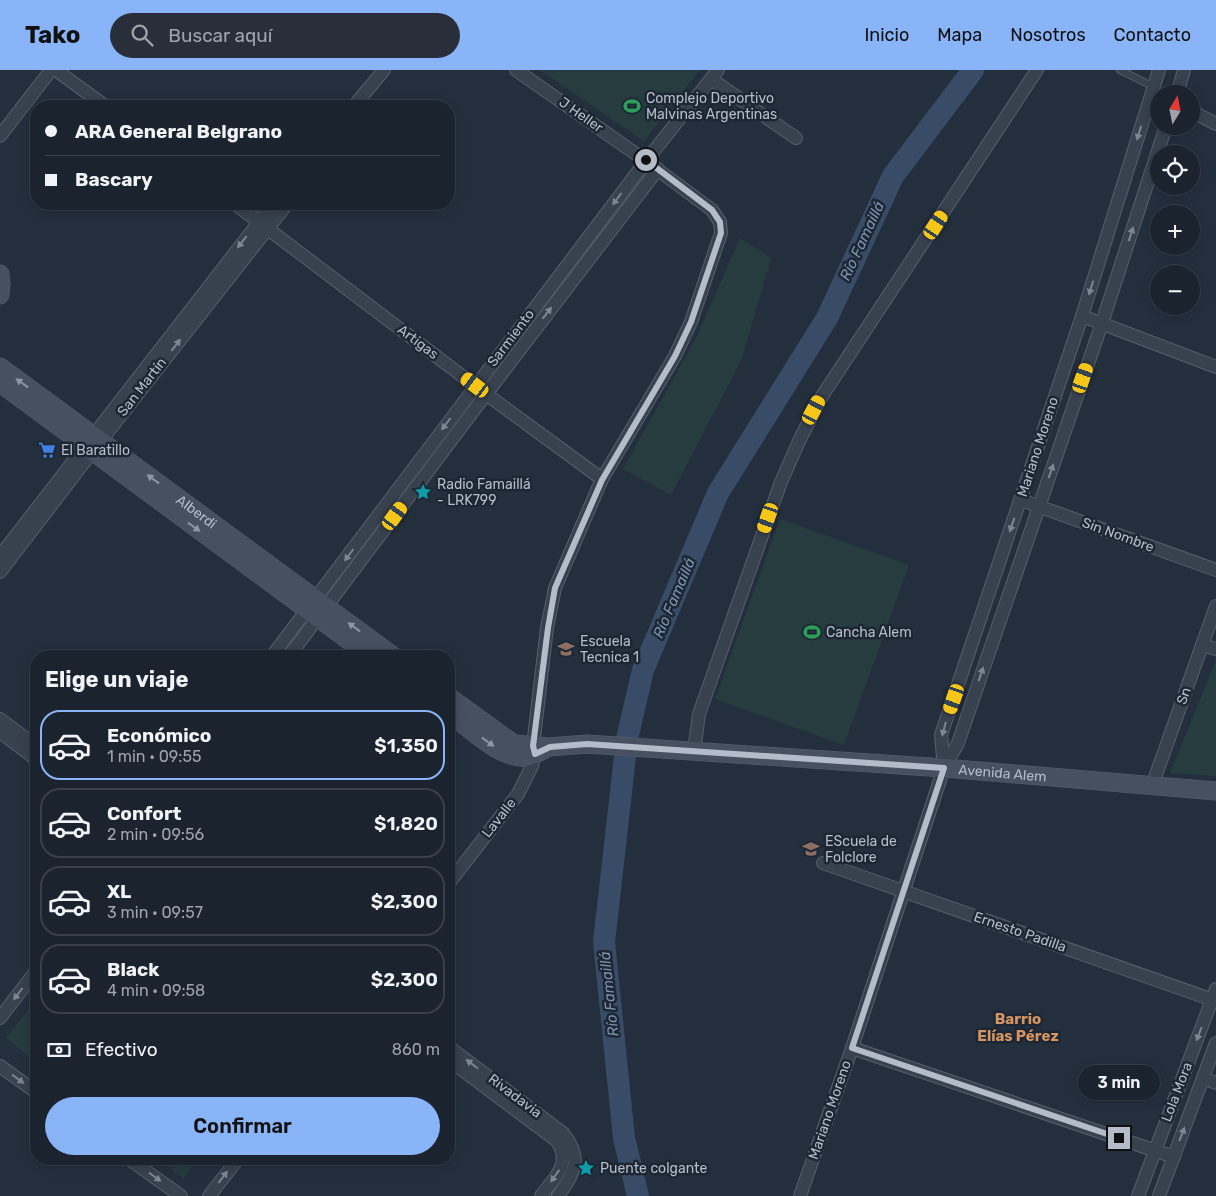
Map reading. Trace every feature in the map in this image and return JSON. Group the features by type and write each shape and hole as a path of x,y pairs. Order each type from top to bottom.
{"street":[{"path":"0,136 51,70"},
{"path":"56,70 97,100"},
{"path":"359,100 384,70"},
{"path":"370,100 394,70"},
{"name":"J Heller","path":"516,70 646,160 712,210 720,222 721,233 698,305 675,356 602,480"},
{"path":"689,751 699,714 781,482 800,439 822,396 1037,70"},
{"name":"Mariano Moreno","path":"1156,85 1159,70"},
{"path":"1180,85 1184,70"},
{"path":"714,75 796,138"},
{"name":"Sarmiento","path":"293,650 317,609 646,160 714,75"},
{"name":"Mariano Moreno","path":"944,768 942,735 1150,106"},
{"path":"1200,116 1216,124"},
{"name":"Mariano Moreno","path":"800,1196 852,1048 944,768 958,743 1102,323 1163,135"},
{"name":"Sarmiento","path":"480,389 658,169"},
{"name":"Artigas","path":"244,210 602,480"},
{"name":"San Martín","path":"263,224 270,210"},
{"name":"San Martín","path":"0,556 92,444 263,224 279,210"},
{"path":"0,274 0,295"},
{"path":"1082,316 1216,367"},
{"name":"Alberdi","path":"0,367 92,444"},
{"name":"Alberdi","path":"0,383 92,444 317,609 383,650"},
{"name":"San Martín","path":"0,572 92,444"},
{"name":"Lavalle","path":"455,875 518,794 539,749 548,628 555,588 602,480"},
{"name":"Sin Nombre","path":"1021,500 1216,570"},
{"name":"Sn","path":"1152,786 1216,606"},
{"name":"Sarmiento","path":"278,650 317,609"},
{"name":"Alberdi","path":"317,609 363,650"},
{"path":"1202,644 1216,650"},
{"path":"455,701 514,744 539,749"},
{"path":"455,718 509,755 524,758 539,749"},
{"path":"0,719 30,742"},
{"path":"0,732 30,754"},
{"name":"Avenida Alem","path":"539,749 587,744 944,768 1216,791"},
{"name":"Ernesto Padilla","path":"823,863 1215,997"},
{"path":"0,1018 30,979"},
{"name":"Lola Mora","path":"1138,1196 1215,997"},
{"name":"Lola Mora","path":"1159,1196 1216,1043"},
{"path":"852,1048 1174,1157"},
{"name":"Rivadavia","path":"455,1052 563,1133 570,1142 569,1153"},
{"name":"Rivadavia","path":"455,1065 569,1153"},
{"path":"0,1066 30,1088"},
{"path":"1203,1078 1216,1083"},
{"path":"541,1196 569,1153 575,1160 570,1179 558,1196"},
{"path":"137,1165 181,1196"},
{"path":"209,1196 233,1165"}],"lane":[{"path":"1120,70 1150,91"}],"green space":[{"name":"Complejo Deportivo Malvinas Argentinas","path":"540,70 700,70 644,141"},
{"path":"740,238 771,258 742,359 671,495 623,469 696,338"},
{"name":"Cancha Alem","path":"780,519 909,565 844,745 715,699"},
{"path":"1216,660 1216,776 1170,773"},
{"path":"30,1008 30,1057 6,1038"},
{"path":"166,1165 193,1165 183,1178"}],"waterway":[{"name":"Río Famaillá","path":"638,1196 624,1138 604,942 627,739 643,670 718,493 827,318 893,176 973,70"}],"place":[{"name":"Complejo Deportivo Malvinas Argentinas","path":"632,106"},
{"name":"El Baratillo","path":"47,450"},
{"name":"Radio Famaillá - LRK799","path":"423,492"},
{"name":"Cancha Alem","path":"812,632"},
{"name":"Escuela Tecnica 1","path":"566,649"},
{"name":"EScuela de Folclore","path":"811,849"},
{"name":"Puente colgante","path":"586,1168"}],"district":[{"name":"Barrio Elías Pérez","path":"1018,1028"}],"route":[{"path":"646,160 712,210 720,222 721,233 691,322 675,356 602,480 555,588 533,746 535,754 550,747 587,744 944,768 852,1048 1119,1138"}]}
